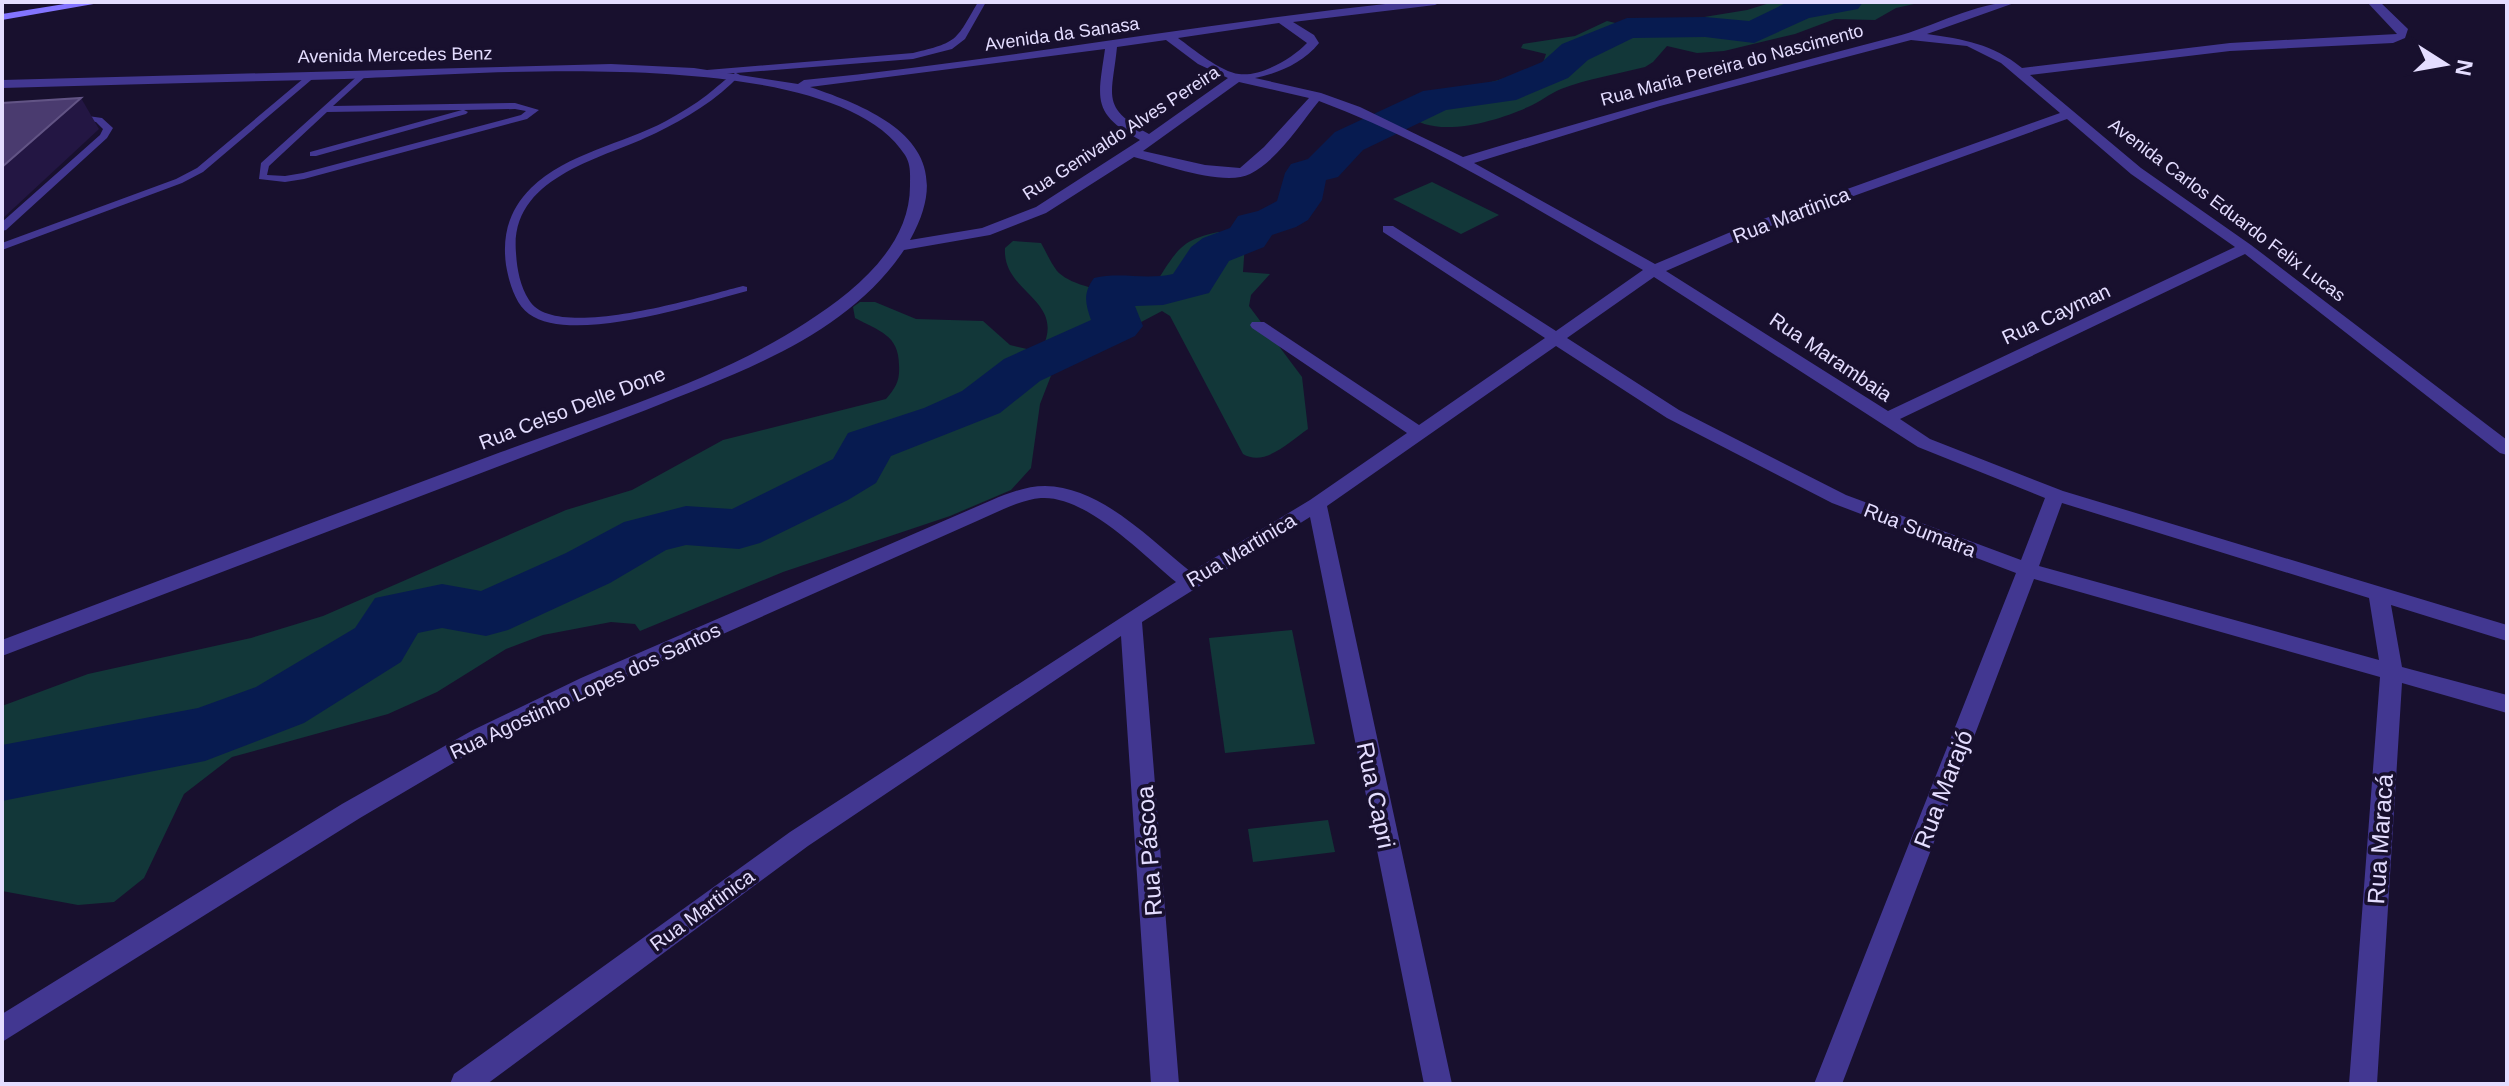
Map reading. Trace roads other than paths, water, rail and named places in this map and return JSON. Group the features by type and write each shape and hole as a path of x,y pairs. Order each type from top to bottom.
{"main road":[{"path":"2,17 99,2"}],"street":[{"name":"Avenida da Sanasa","path":"788,85 922,73 1280,19 1435,2"},
{"name":"Rua Maria Pereira do Nascimento","path":"1462,162 1669,99 1911,36 2011,2"},
{"path":"2021,72 2230,47 2393,39 2401,36 2404,31 2373,2"},
{"name":"Rua Genivaldo Alves Pereira","path":"900,246 960,239 1016,222 1041,210 1132,152 1237,78 1273,71 1309,49 1313,43 1310,37 1280,19"},
{"name":"Rua Marambaia","path":"1168,36 1202,61 1237,78 1317,96 1427,143 1654,270 1924,443 2056,495 2507,633"},
{"name":"Avenida Carlos Eduardo Felix Lucas","path":"1911,36 1970,43 2005,60 2136,171 2246,248 2507,449"},
{"path":"1111,45 1105,98 1107,111 1116,122 1149,139"},
{"name":"Avenida Mercedes Benz","path":"2,84 611,68 710,72 788,85"},
{"name":"Rua Celso Delle Done","path":"2,648 625,412 744,363 831,314 867,284 900,246 914,220 920,197 919,172 910,148 894,130 843,101 788,85"},
{"path":"1132,152 1221,172 1241,173 1254,164 1317,96"},
{"name":"Rua Martinica","path":"464,1084 799,839 1189,581 1317,504 1654,270 1757,226 2069,114"},
{"name":"Rua Sumatra","path":"1388,229 1673,414 1839,499 2028,570 2507,704"},
{"name":"Rua Cayman","path":"1884,420 2246,248"},
{"path":"1258,325 1417,432"},
{"name":"Rua Agostinho Lopes dos Santos","path":"2,1029 351,811 481,736 589,684 1009,502 1050,492 1090,506 1189,581"},
{"name":"Rua Marajó","path":"1828,1084 2056,495"},
{"name":"Rua Capri","path":"1317,504 1438,1084"},
{"name":"Rua Maracá","path":"2363,1084 2392,670 2379,595"},
{"name":"Rua Páscoa","path":"1131,619 1165,1084"}],"lane":[{"path":"710,72 913,56 949,47 962,37 982,2"},
{"path":"326,109 482,107 534,110 524,117 304,176 285,179 262,177 264,165 363,74"},
{"path":"2,247 179,181 200,170 313,75"},
{"path":"736,75 693,111 548,179 524,200 508,236 513,278 531,312 556,323 582,324 620,318 743,289"},
{"path":"313,154 482,107"},
{"path":"2,228 104,136 108,128 99,120 63,117"}],"waterway":[{"path":"2,773 205,734 280,705 378,645 397,614 442,606 486,614 588,568 645,536 686,525 739,529 828,487 856,470 868,445 981,402 1022,370 1118,326 1109,302 1111,288 1152,292 1192,283 1202,263 1213,251 1248,237 1254,225 1274,220 1297,206 1306,173 1323,168 1349,141 1437,99 1503,92 1555,70 1575,52 1627,28 1705,27 1754,32 1800,9 1846,2"}]}
